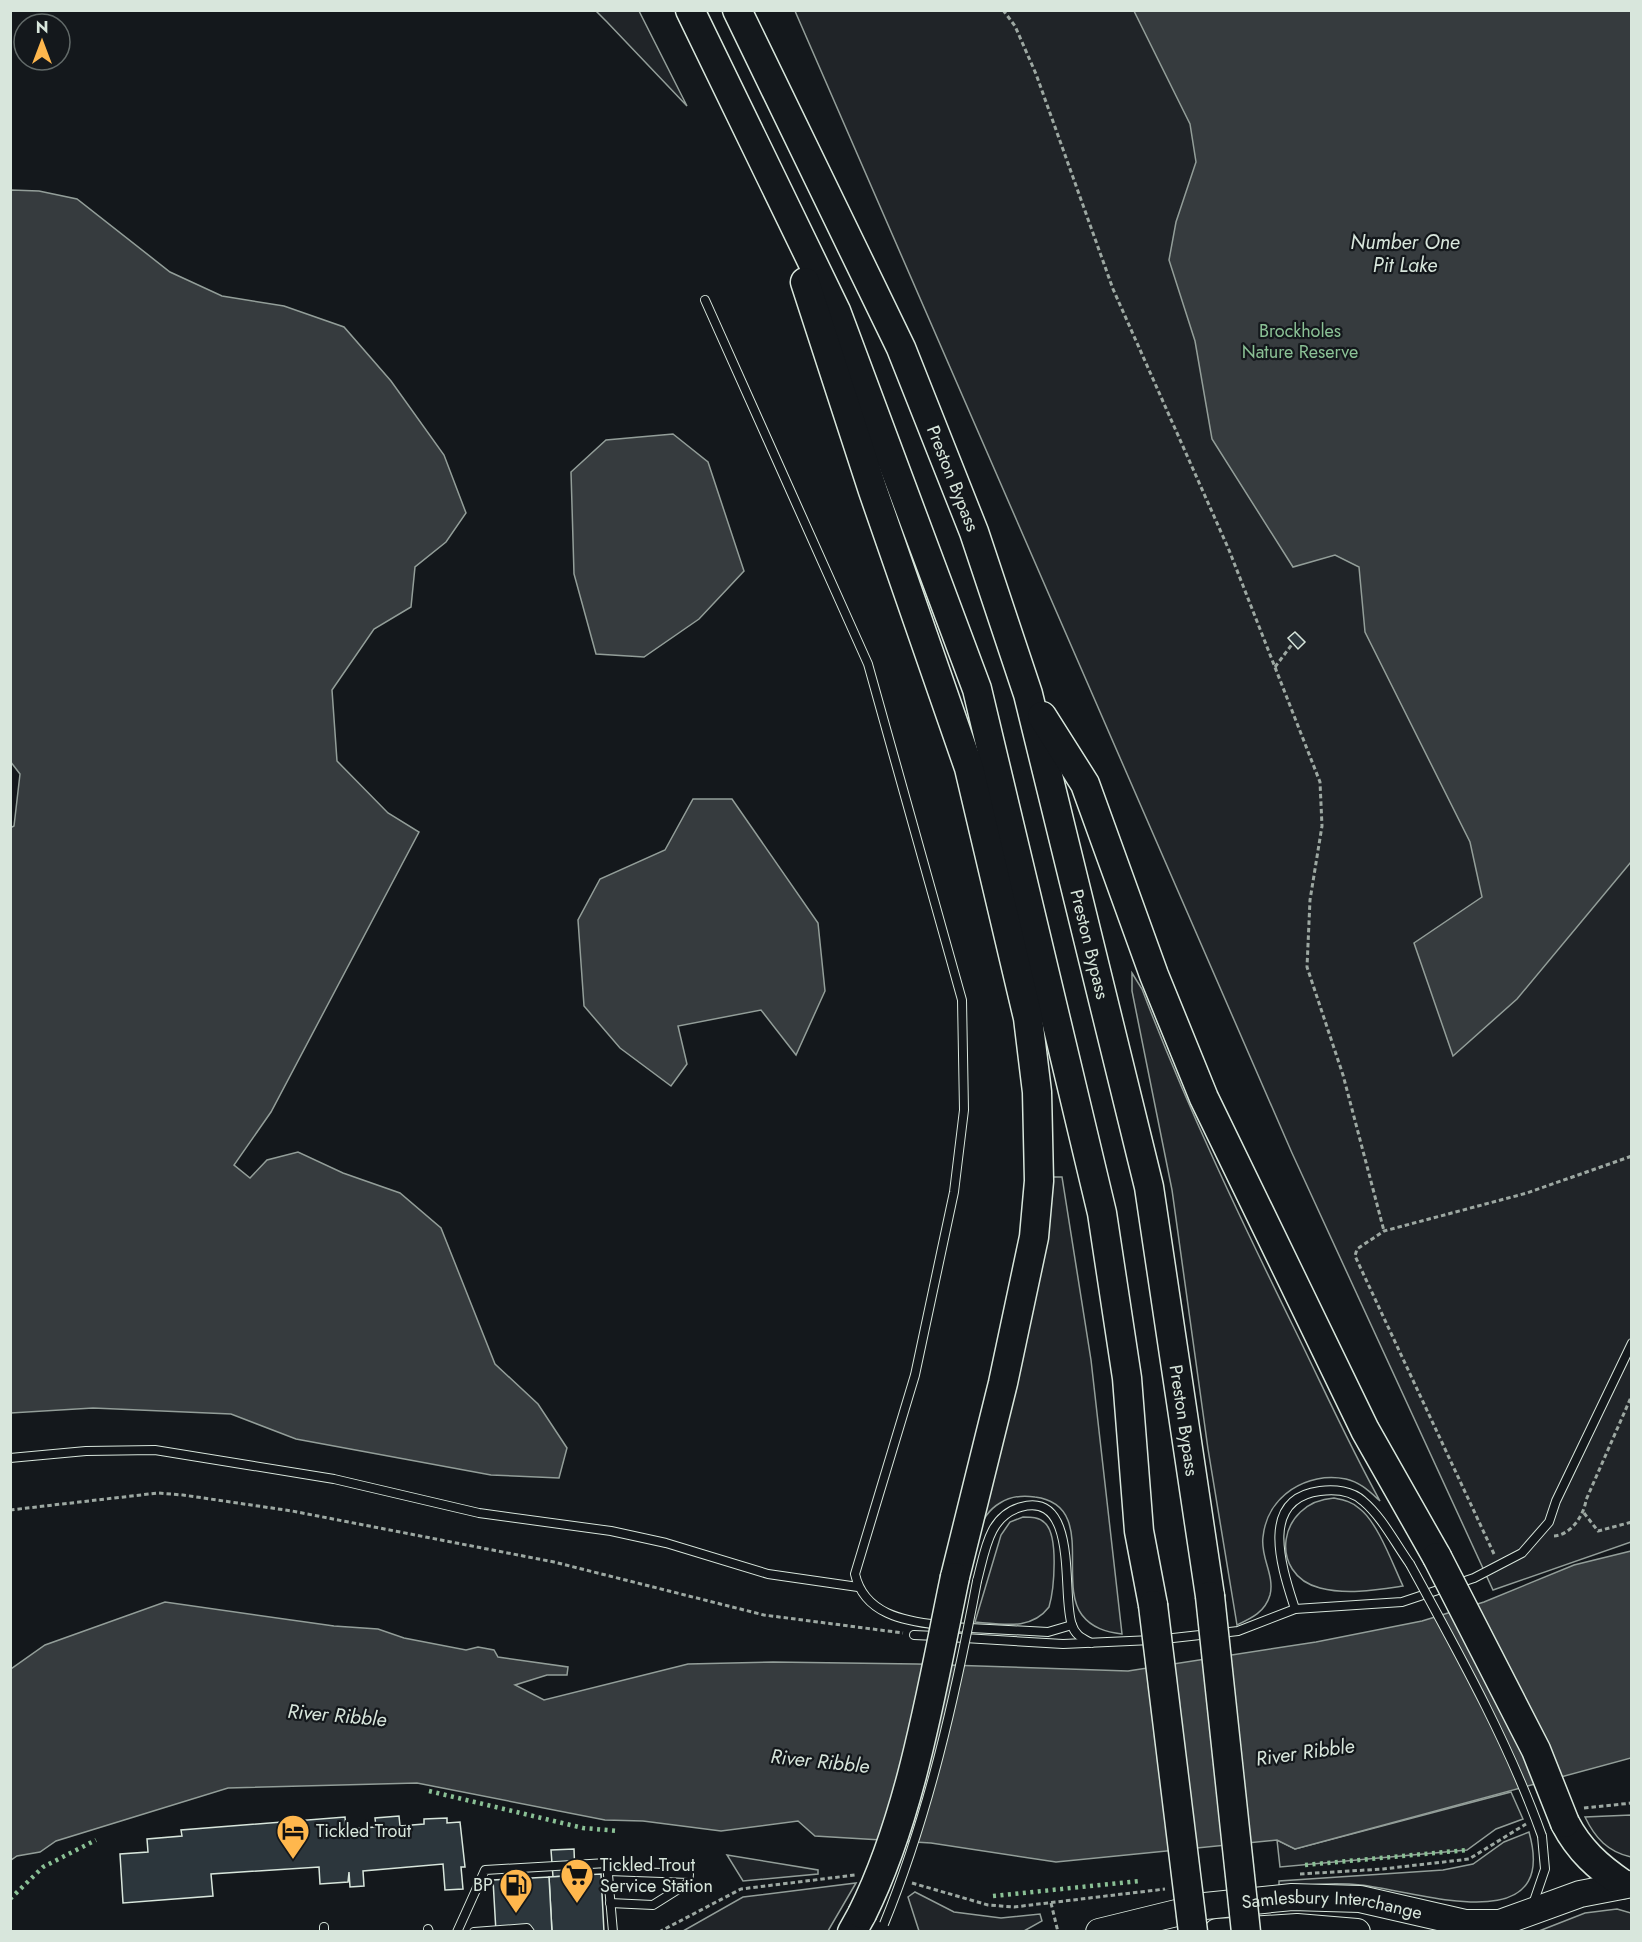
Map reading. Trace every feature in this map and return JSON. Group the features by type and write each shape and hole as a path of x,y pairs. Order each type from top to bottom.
{"highway":[{"path":"690,10 836,311 977,689 1102,1213 1127,1378 1140,1531 1153,1605 1193,1932"},
{"name":"Preston Bypass","path":"737,10 902,348 974,532 1028,694 1149,1187 1210,1596 1246,1932"},
{"path":"772,180 873,491 969,768 1028,1018 1037,1092 1039,1181 1034,1236 1003,1383 965,1527 966,1579 881,1873 870,1925"},
{"path":"1028,694 1085,784 1154,975 1204,1098 1365,1430 1437,1557 1536,1750 1563,1822 1581,1850 1601,1869 1628,1885"},
{"name":"Samlesbury Interchange","path":"1099,1932 1205,1906 1292,1897 1360,1899 1443,1918 1485,1924 1500,1923 1580,1894 1628,1885"},
{"name":"Samlesbury Interchange","path":"1217,1932 1297,1928 1357,1932"}],"lane":[{"path":"705,300 868,664 962,1000 964,1110 954,1192 915,1375 855,1574 858,1587 867,1602 900,1620 988,1630 1048,1632 1072,1625"},
{"path":"914,1635 1095,1645 1238,1631 1295,1609 1402,1602 1474,1578 1522,1553 1549,1522 1556,1501 1632,1343"},
{"path":"10,1458 86,1451 156,1450 334,1479 478,1513 611,1532 666,1543 768,1574 858,1587"},
{"path":"1295,1609 1281,1567 1278,1533 1287,1511 1300,1498 1309,1493 1343,1491 1363,1500 1410,1564 1523,1782 1563,1822 1528,1914"},
{"path":"966,1579 990,1530 1013,1509 1024,1506 1042,1507 1050,1514 1061,1531 1067,1558 1067,1606 1072,1625 1079,1637 1095,1645"},
{"path":"457,1932 485,1870 607,1863 614,1932"},
{"path":"608,1871 689,1874 688,1883 653,1905 610,1903"},
{"path":"474,1932 526,1928 530,1932"}],"path":[{"path":"1003,10 1015,26 1036,74 1113,289 1229,550 1320,782 1322,826 1310,900 1307,967 1342,1075 1384,1231"},
{"path":"1275,667 1293,643"},
{"path":"1500,1566 1356,1264 1358,1249 1384,1231 1527,1193 1632,1156"},
{"path":"1537,1538 1561,1536 1584,1514 1586,1500 1632,1395"},
{"path":"10,1510 158,1493 183,1495 292,1511 554,1562 764,1615 914,1635"},
{"path":"1584,1514 1598,1532 1632,1522"},
{"path":"1563,1822 1632,1803"},
{"path":"1291,1875 1383,1869 1469,1858 1528,1822"},
{"path":"659,1932 741,1889 860,1874"},
{"path":"906,1882 988,1905 1014,1907 1170,1888"},
{"path":"1051,1903 1058,1932"}],"green space":[{"path":"596,11 639,11 687,106 607,22"},
{"name":"Brockholes Nature Reserve","path":"795,11 1631,11 1631,1542 1493,1590 1292,1153"},
{"path":"1132,973 1142,989 1195,1118 1234,1203 1380,1501 1356,1482 1346,1479 1317,1479 1291,1490 1272,1510 1266,1522 1263,1544 1271,1580 1268,1601 1253,1617 1237,1625 1208,1449 1172,1190 1132,991"},
{"path":"1050,1177 1062,1177 1091,1360 1122,1634 1100,1629 1082,1615 1075,1601 1071,1529 1065,1514 1054,1503 1030,1496 1008,1499 989,1512 978,1531 1023,1356 1046,1222"},
{"path":"1334,1498 1351,1503 1367,1515 1379,1534 1403,1586 1362,1591 1330,1590 1303,1581 1292,1569 1287,1555 1286,1540 1291,1525 1300,1512 1315,1502"},
{"path":"1023,1517 1043,1521 1052,1539 1054,1576 1049,1607 1042,1615 1025,1623 975,1622 1001,1535 1010,1522"},
{"path":"1511,1792 1523,1819 1496,1829 1467,1850 1280,1867 1277,1840 1295,1849"},
{"path":"1631,1815 1631,1857 1616,1852 1603,1843 1585,1817"},
{"path":"1529,1832 1533,1866 1524,1888 1504,1899 1478,1902 1447,1900 1351,1884 1279,1887 1279,1881 1443,1870 1473,1864 1504,1842"},
{"path":"727,1855 818,1870 818,1874 743,1881"},
{"path":"856,1883 828,1931 683,1931 743,1897"},
{"path":"915,1892 954,1912 1001,1918 1040,1914 1042,1921 1024,1931 919,1931 908,1897"},
{"path":"1617,1909 1631,1913 1631,1931 1539,1931 1585,1913"}],"water":[{"name":"Number One Pit Lake","path":"1134,11 1631,11 1631,862 1517,999 1453,1056 1414,943 1482,897 1470,842 1365,632 1359,567 1335,555 1293,567 1212,439 1195,341 1169,260 1176,222 1196,162 1190,124"},
{"path":"11,190 39,191 77,199 170,272 222,296 284,306 344,327 391,381 444,455 466,513 446,542 415,567 411,607 374,629 332,690 337,761 388,813 419,832 271,1112 234,1165 250,1178 267,1160 298,1152 343,1173 400,1193 441,1228 495,1364 538,1404 567,1448 559,1478 491,1475 296,1439 231,1414 93,1408 11,1413 10,828 14,826 20,774 10,761"},
{"path":"673,434 708,462 744,571 699,619 644,657 596,654 574,574 571,472 606,440"},
{"path":"693,799 732,799 818,923 825,991 796,1055 761,1010 678,1026 687,1064 671,1086 620,1048 584,1006 578,920 600,879 665,850"},
{"name":"River Ribble","path":"1631,1551 1631,1758 1295,1849 1277,1840 1056,1862 931,1843 815,1836 798,1821 721,1831 643,1821 605,1820 417,1783 228,1788 56,1841 40,1852 17,1856 11,1860 11,1669 45,1645 165,1602 334,1626 378,1629 404,1638 466,1650 478,1647 494,1650 498,1657 568,1667 567,1675 547,1675 515,1685 544,1700 688,1664 773,1662 917,1664 1128,1671 1316,1642 1422,1621 1484,1602 1574,1565"}],"building":[{"path":"1295,632 1305,642 1298,649 1288,638"},
{"name":"Tickled Trout","path":"399,1816 400,1826 424,1824 424,1819 447,1818 447,1823 460,1822 465,1867 461,1867 463,1889 445,1890 443,1864 363,1871 364,1886 350,1887 349,1872 348,1882 320,1884 319,1867 211,1874 213,1896 123,1903 120,1854 148,1852 147,1839 182,1836 181,1830 345,1817 346,1829 376,1827 375,1818"},
{"path":"574,1849 575,1875 553,1877 551,1850"},
{"name":"Tickled Trout Service Station","path":"601,1874 604,1932 552,1932 549,1877"},
{"path":"549,1877 552,1932 496,1932 493,1880"}],"hedge":[{"path":"429,1791 583,1828 618,1831"},
{"path":"10,1899 43,1867 96,1840"},
{"path":"1305,1865 1467,1850"},
{"path":"993,1896 1140,1881"}],"place":[{"name":"Tickled Trout","path":"293,1860"},
{"name":"Tickled Trout Service Station","path":"577,1904"},
{"name":"BP","path":"516,1914"}]}
